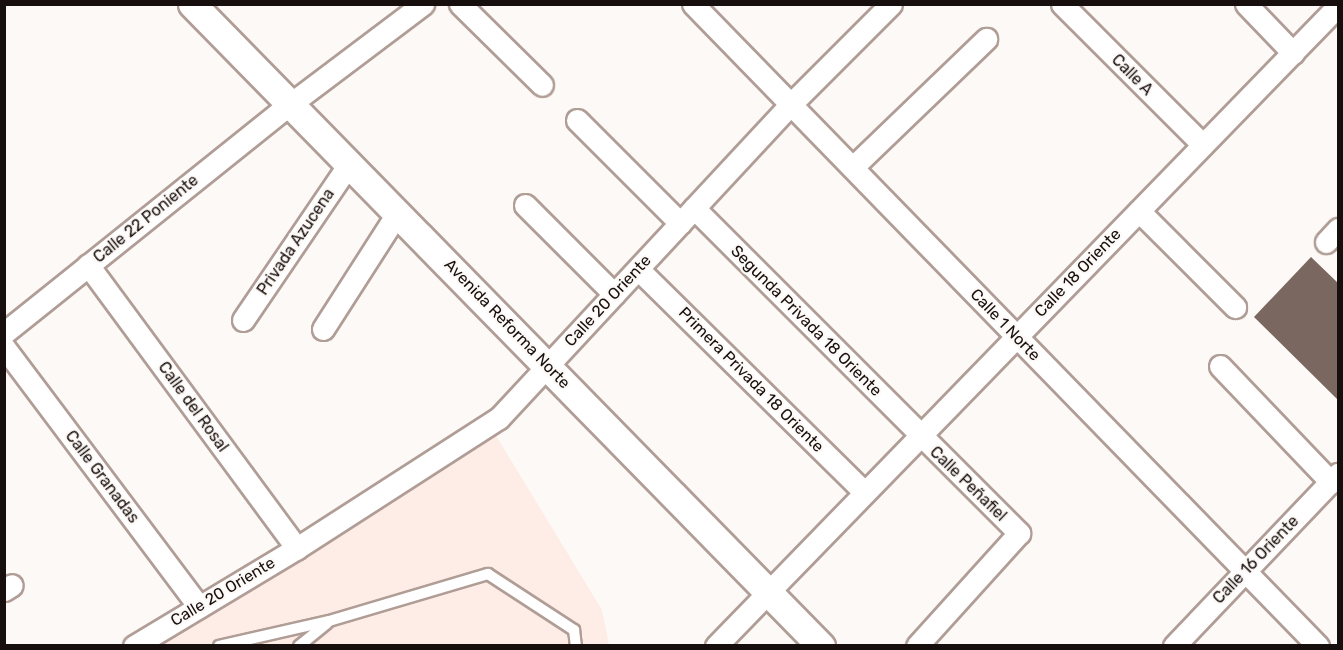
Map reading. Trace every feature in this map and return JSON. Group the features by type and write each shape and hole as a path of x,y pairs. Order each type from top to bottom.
{"street":[{"name":"Avenida Reforma Norte","path":"192,4 289,105 398,212 765,591 821,645"},
{"name":"Calle 22 Poniente","path":"4,333 289,105 423,4"},
{"path":"460,4 542,85"},
{"name":"Calle 1 Norte","path":"693,4 1318,645"},
{"name":"Calle 20 Oriente","path":"134,645 297,548 498,418 792,103 891,4"},
{"name":"Calle A","path":"1062,4 1203,145"},
{"path":"1246,4 1293,53"},
{"name":"Calle 18 Oriente","path":"716,645 765,591 1338,6"},
{"path":"854,167 986,39"},
{"name":"Segunda Privada 18 Oriente","path":"577,120 687,216 918,435"},
{"name":"Privada Azucena","path":"243,320 349,164"},
{"path":"525,205 614,294"},
{"path":"1139,211 1235,307"},
{"path":"323,329 398,212"},
{"name":"Calle del Rosal","path":"88,265 297,548"},
{"name":"Primera Privada 18 Oriente","path":"638,269 863,491"},
{"name":"Calle Granadas","path":"4,347 199,607"},
{"path":"1220,366 1334,478"},
{"name":"Calle Peñafiel","path":"917,645 1019,533 918,435"},
{"name":"Calle 16 Oriente","path":"1174,645 1334,478"}],"lane":[{"path":"219,645 329,621 488,574 574,630 576,645"},
{"path":"299,645 329,621"}],"shaded area":[{"path":"495,434 602,610 609,645 149,646"}],"building":[{"path":"1311,257 1338,283 1338,400 1254,317"}]}
